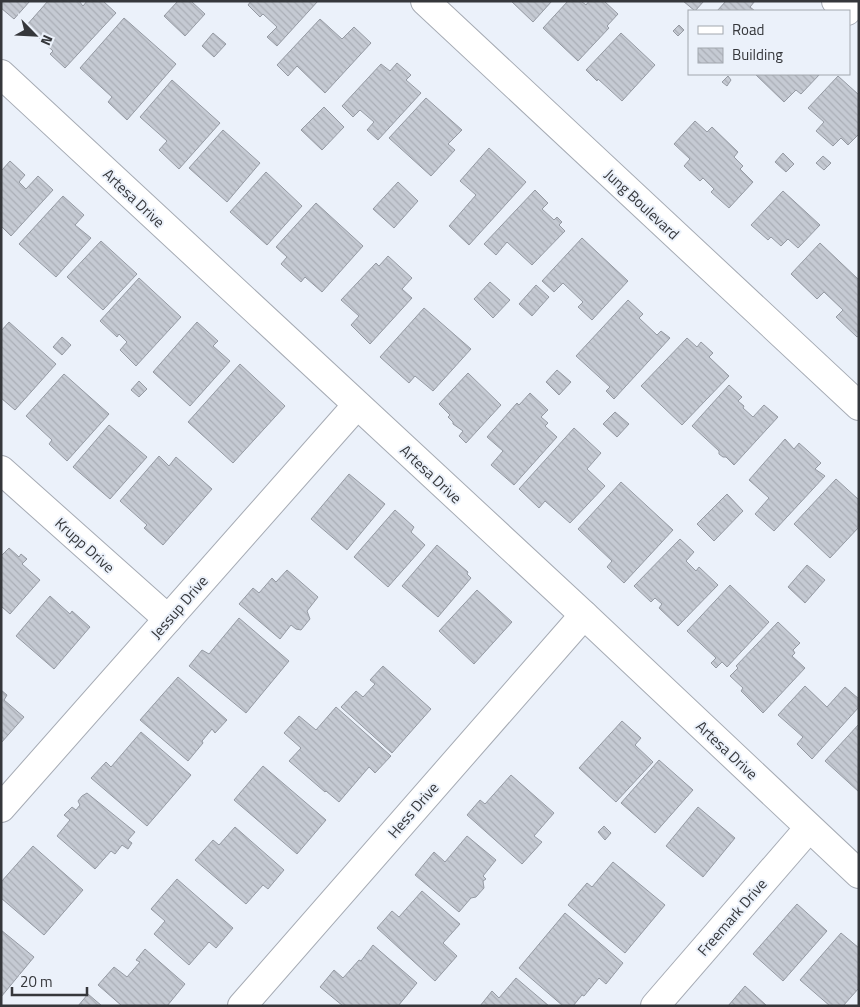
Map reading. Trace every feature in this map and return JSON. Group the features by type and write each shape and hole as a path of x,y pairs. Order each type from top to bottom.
{"street":[{"name":"Jung Boulevard","path":"425,1 859,406"},
{"path":"836,1 846,10"},
{"name":"Artesa Drive","path":"1,74 584,615 859,874"},
{"name":"Jessup Drive","path":"1,808 357,406"},
{"name":"Krupp Drive","path":"1,470 168,619"},
{"name":"Hess Drive","path":"242,1006 584,615"},
{"name":"Freemark Drive","path":"655,1006 809,828"}],"building":[{"path":"1,1 30,1 14,19 1,8"},
{"path":"48,1 79,1 83,6 87,1 103,1 116,13 65,68 50,54 53,51 26,26"},
{"path":"178,1 191,1 205,14 185,36 164,16"},
{"path":"251,1 318,1 277,46 267,37 277,27 263,14 260,17 248,5"},
{"path":"511,1 552,1 533,22"},
{"path":"568,1 581,1 586,5 589,1 604,1 618,14 607,26 609,28 578,61 543,28"},
{"path":"683,1 704,1 694,10"},
{"path":"726,1 755,1 750,7 754,10 718,10"},
{"path":"124,18 176,64 127,120 108,102 112,97 80,68"},
{"path":"320,19 342,39 354,27 371,43 325,93 297,66 288,76 277,65"},
{"path":"679,25 684,30 678,36 673,31"},
{"path":"213,33 226,44 214,57 202,46"},
{"path":"621,33 655,65 622,101 586,70"},
{"path":"397,63 411,75 406,80 421,93 378,140 367,130 374,122 360,110 353,117 342,106 381,64 390,71"},
{"path":"756,75 819,75 801,94 796,90 784,102"},
{"path":"728,76 731,80 727,86 722,82"},
{"path":"838,76 859,95 859,134 848,145 841,138 833,146 816,131 824,122 808,108"},
{"path":"172,80 220,123 179,169 159,150 167,141 140,117"},
{"path":"426,98 462,130 448,144 455,150 431,176 389,138"},
{"path":"324,107 344,127 322,150 301,130"},
{"path":"695,121 707,132 712,127 738,152 734,157 743,166 740,169 753,182 729,208 711,192 714,189 703,178 700,181 684,166 690,159 674,144"},
{"path":"223,130 260,163 227,202 189,168"},
{"path":"489,148 526,182 469,245 449,226 476,195 460,181"},
{"path":"783,153 794,164 786,172 775,162"},
{"path":"823,156 831,163 824,170 816,163"},
{"path":"10,161 25,175 19,182 26,189 38,176 53,190 11,236 1,226 1,169"},
{"path":"266,172 302,206 267,245 230,212"},
{"path":"398,182 418,201 394,228 373,209"},
{"path":"535,190 548,203 542,209 554,220 557,217 562,222 559,225 565,231 532,265 507,242 496,255 484,244"},
{"path":"783,191 820,225 798,248 788,239 781,246 771,237 768,240 751,225"},
{"path":"63,196 84,215 75,225 91,238 56,277 19,244"},
{"path":"316,203 363,246 322,292 305,277 301,282 281,264 287,257 276,247"},
{"path":"582,238 628,281 592,320 578,307 583,302 563,283 554,292 542,281"},
{"path":"101,241 137,274 103,310 67,277"},
{"path":"820,243 859,280 859,336 857,337 836,317 843,310 824,292 817,299 791,274"},
{"path":"388,256 412,278 402,289 412,298 370,344 351,325 359,316 341,300 376,263 379,266"},
{"path":"139,278 181,317 136,366 120,350 127,342 119,334 117,337 100,321"},
{"path":"490,282 510,300 493,318 474,299"},
{"path":"536,285 549,297 532,316 519,304"},
{"path":"628,300 643,314 639,318 657,335 661,331 670,338 614,399 606,391 610,387 576,356"},
{"path":"424,308 471,349 433,391 415,376 409,383 380,357"},
{"path":"9,322 56,364 15,410 1,398 1,331"},
{"path":"197,322 218,341 213,346 230,361 190,406 153,372"},
{"path":"62,337 71,345 62,355 53,347"},
{"path":"687,338 697,347 701,342 713,353 709,357 729,376 682,425 641,386"},
{"path":"240,364 285,406 233,463 188,422"},
{"path":"557,370 571,382 559,395 546,382"},
{"path":"468,373 501,405 466,443 459,436 463,431 453,424 448,417 450,415 439,404"},
{"path":"64,374 109,414 67,461 49,444 52,440 26,416"},
{"path":"139,381 147,389 139,397 131,390"},
{"path":"729,385 742,397 738,401 753,417 764,405 778,417 734,465 726,457 719,454 719,451 692,426"},
{"path":"530,393 548,410 541,417 548,423 545,426 557,437 514,485 491,465 503,451 487,437 517,403 519,405"},
{"path":"615,412 629,424 617,437 603,424"},
{"path":"109,425 147,457 110,499 73,467"},
{"path":"574,428 601,453 587,469 605,486 570,523 545,501 539,508 519,489"},
{"path":"785,439 794,449 799,443 821,463 815,469 825,476 774,531 755,514 769,498 749,480"},
{"path":"159,456 169,466 176,457 212,489 163,545 144,528 147,525 120,501"},
{"path":"349,474 385,504 347,550 311,519"},
{"path":"836,479 859,500 859,527 830,558 794,524"},
{"path":"621,482 673,530 624,583 607,567 612,561 578,529"},
{"path":"727,494 743,511 714,541 697,524"},
{"path":"395,510 414,527 411,532 425,545 388,587 354,557"},
{"path":"680,539 694,552 686,561 696,571 699,567 718,585 678,626 659,608 662,604 655,598 651,602 634,586"},
{"path":"437,545 468,572 467,574 471,578 438,617 402,586"},
{"path":"9,548 19,557 21,554 27,559 22,564 40,580 10,614 1,606 1,556"},
{"path":"807,565 825,580 805,603 788,587"},
{"path":"287,570 318,597 307,611 310,619 301,630 291,625 280,639 239,604 253,588 259,593 272,578 276,582"},
{"path":"730,585 769,622 727,667 722,662 716,668 711,663 716,658 687,631"},
{"path":"477,590 512,622 474,664 439,631"},
{"path":"50,596 70,614 72,611 90,627 54,669 16,636"},
{"path":"239,618 289,661 246,713 189,666 202,650 209,654"},
{"path":"778,622 800,643 793,650 795,653 792,656 805,668 763,713 741,691 743,688 730,676 738,668 736,666"},
{"path":"383,666 431,709 392,753 341,707 356,691 363,697 375,684 370,680"},
{"path":"178,677 227,720 215,733 212,729 188,761 140,720"},
{"path":"805,686 827,707 845,687 859,699 859,707 812,759 797,744 803,737 778,715"},
{"path":"1,690 7,695 4,700 24,717 1,743"},
{"path":"336,707 391,756 375,773 369,767 339,802 289,761 301,748 284,733 299,716 316,730"},
{"path":"622,721 641,738 635,745 653,762 616,802 579,768"},
{"path":"859,724 859,792 825,761"},
{"path":"141,732 191,775 147,826 91,778 106,762 111,767"},
{"path":"659,760 693,790 655,833 621,803"},
{"path":"263,766 326,820 297,854 234,800"},
{"path":"511,775 554,813 534,836 542,842 522,864 467,815 480,800 485,804"},
{"path":"87,793 135,832 128,840 132,843 128,849 122,845 115,854 111,851 95,869 57,836 70,820 64,815 72,807 76,810 80,805 78,801"},
{"path":"698,807 735,838 703,877 666,846"},
{"path":"604,826 611,833 605,840 598,832"},
{"path":"235,827 284,870 268,889 263,885 246,904 195,860 213,840 219,845"},
{"path":"467,836 496,860 483,876 486,879 483,881 484,888 476,897 471,898 459,912 415,875 434,852 445,862"},
{"path":"33,846 83,890 44,935 1,898 1,882"},
{"path":"613,862 665,905 625,953 568,905 587,883 592,887"},
{"path":"177,879 233,928 216,948 209,942 189,965 154,934 165,921 151,909"},
{"path":"422,891 460,924 443,943 457,956 435,981 377,928 392,911 399,917"},
{"path":"797,904 827,931 783,981 753,954"},
{"path":"565,913 623,963 606,984 599,978 573,1006 563,1006 519,968"},
{"path":"1,930 34,957 1,997"},
{"path":"841,933 859,948 859,988 843,1006 830,1006 800,980"},
{"path":"373,945 417,983 398,1006 343,1006 320,987 334,970 343,978 359,960 361,961"},
{"path":"145,949 185,984 167,1006 122,1006 98,985 114,967 127,977 140,962 136,960"},
{"path":"516,978 549,1006 480,1006 492,991 499,998"},
{"path":"745,986 767,1006 728,1006"},
{"path":"88,994 102,1006 78,1006"}]}
